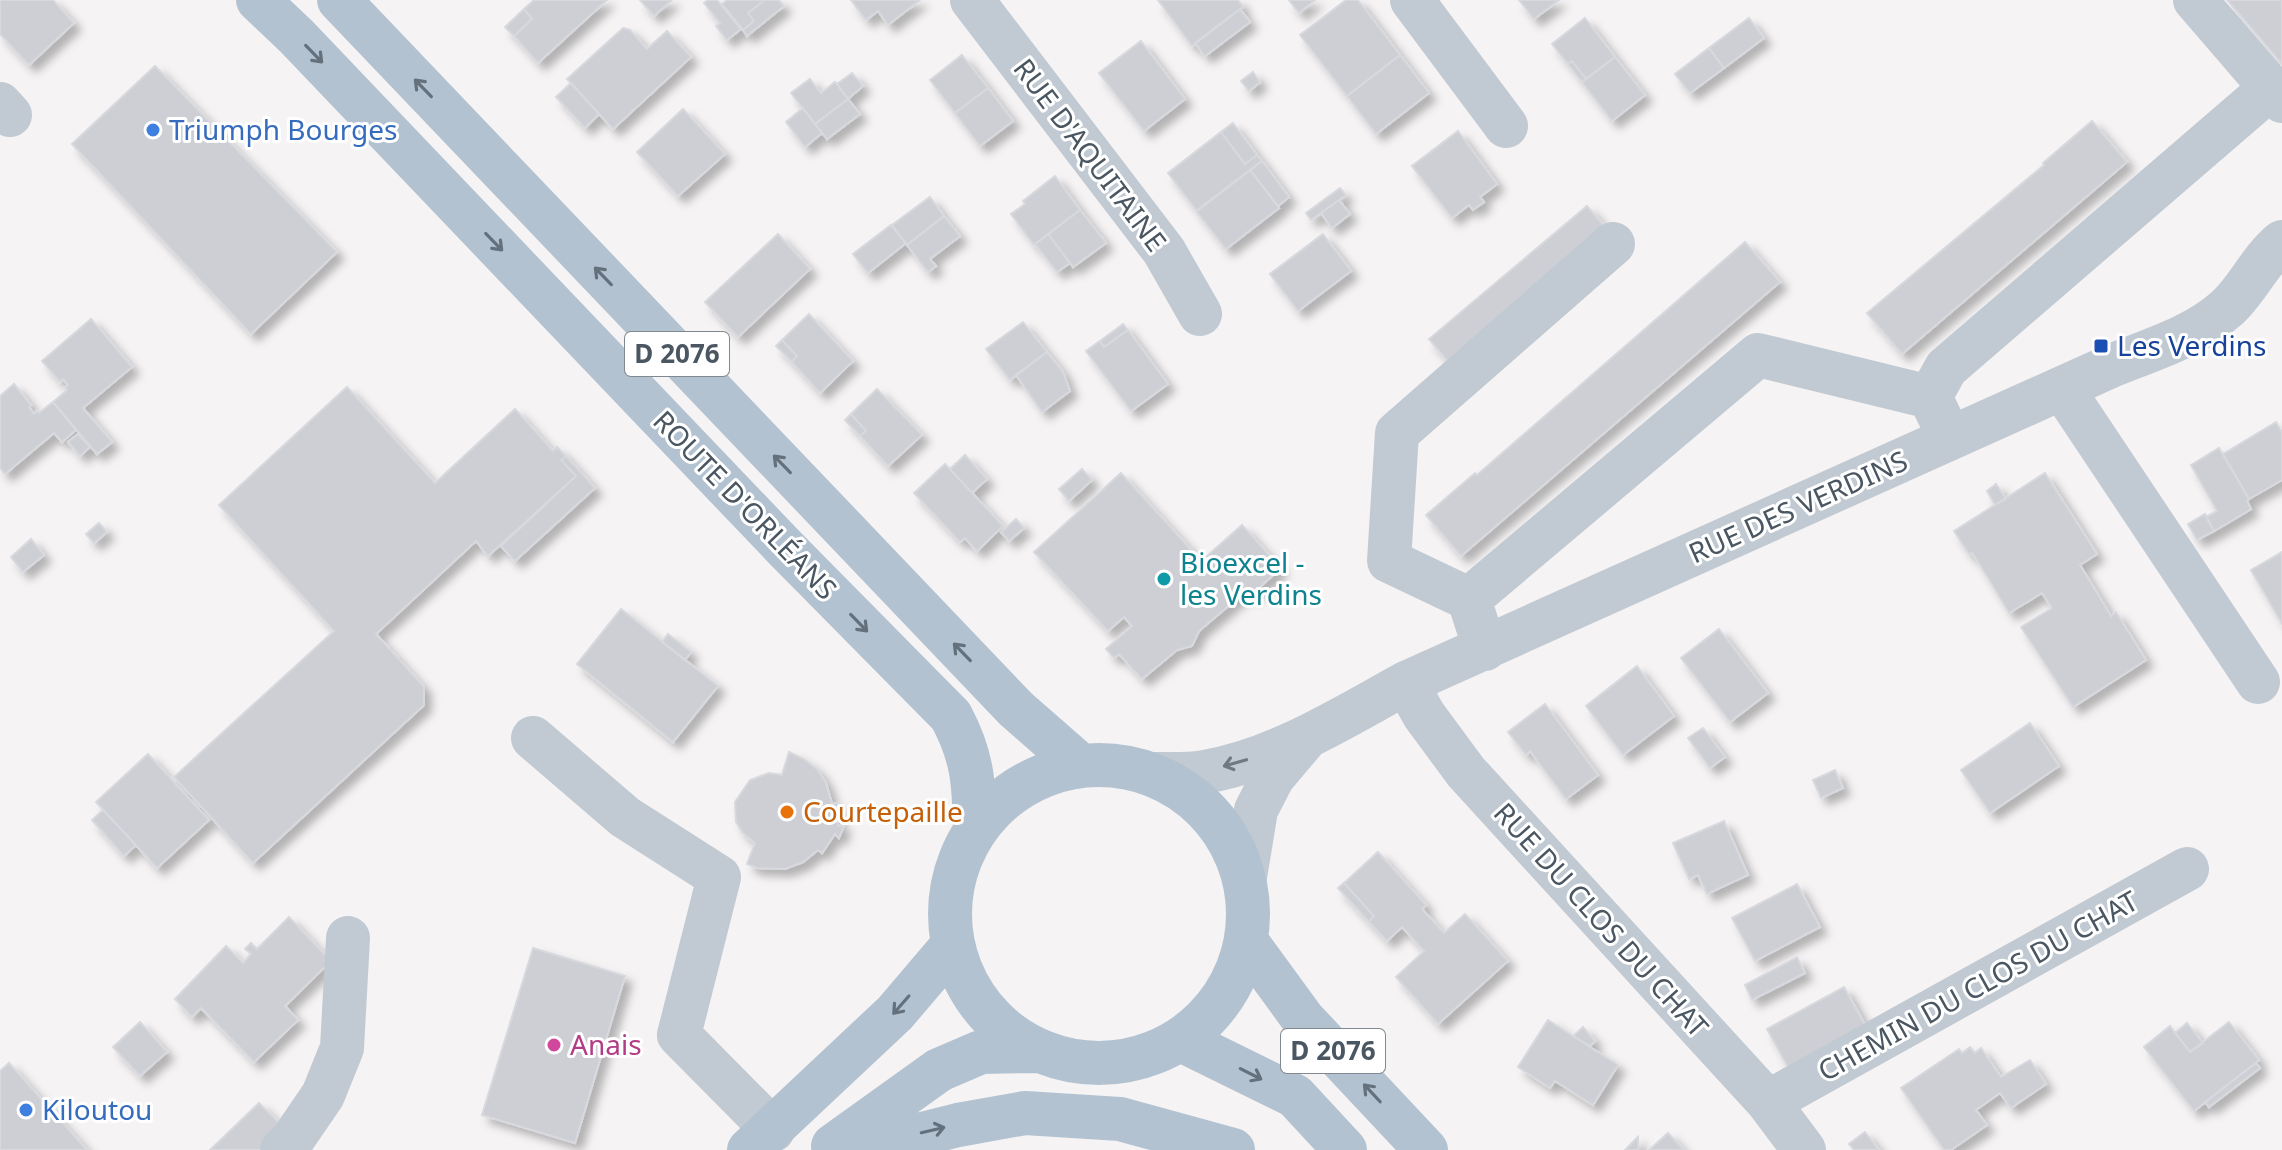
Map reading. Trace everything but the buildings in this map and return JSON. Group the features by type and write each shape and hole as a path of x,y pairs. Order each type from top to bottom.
{"main road":[{"name":"ROUTE D'ORLÉANS","path":"258,0 785,548 951,716 963,738 974,777 975,829"},
{"name":"ROUTE D'ORLÉANS","path":"339,0 1016,709 1080,765"},
{"path":"828,1150 939,1070 981,1052 1036,1051 1084,1063 1135,1060 1181,1040 1215,1010 1249,945 1245,877 1226,834 1206,810 1195,799 1154,774 1118,765 1080,765 1040,776 1004,799 975,829 957,866 949,906 952,946 969,989 998,1025 1036,1051"},
{"name":"D 2076","path":"1249,945 1303,1019 1426,1150"},
{"path":"761,1140 895,1013 952,946"},
{"name":"D 2076","path":"1181,1040 1295,1096 1345,1150"},
{"path":"858,1150 958,1125 1025,1113 1120,1119 1233,1150"}],"street":[{"path":"1412,0 1506,126"},
{"path":"1930,397 1946,368 2276,95 2195,0"},
{"name":"RUE D'AQUITAINE","path":"991,7 1164,251 1200,314"},
{"path":"1485,649 1469,599 1389,561 1397,433 1613,244"},
{"name":"RUE DES VERDINS","path":"1154,774 1203,772 1251,759 1308,737 1406,683 2062,388 2185,336 2228,308 2277,252"},
{"path":"1469,599 1758,355 1930,397"},
{"path":"2062,388 2258,682"},
{"path":"1930,397 1950,438"},
{"name":"RUE DU CLOS DU CHAT","path":"1406,683 1424,715 1466,772 1768,1102 1804,1150"},
{"name":"RUE DES VERDINS","path":"1245,877 1256,810 1273,777 1308,737"},
{"path":"533,738 625,817 719,877 679,1035 761,1140"},
{"name":"CHEMIN DU CLOS DU CHAT","path":"1768,1102 2187,869"},
{"path":"282,1150 323,1095 342,1048 348,938"}],"place":[{"name":"Triumph Bourges","path":"153,130"},
{"name":"Les Verdins","path":"2101,346"},
{"name":"Bioexcel - les Verdins","path":"1164,579"},
{"name":"Courtepaille","path":"787,812"},
{"name":"Anais","path":"554,1045"},
{"name":"Kiloutou","path":"26,1110"}]}
